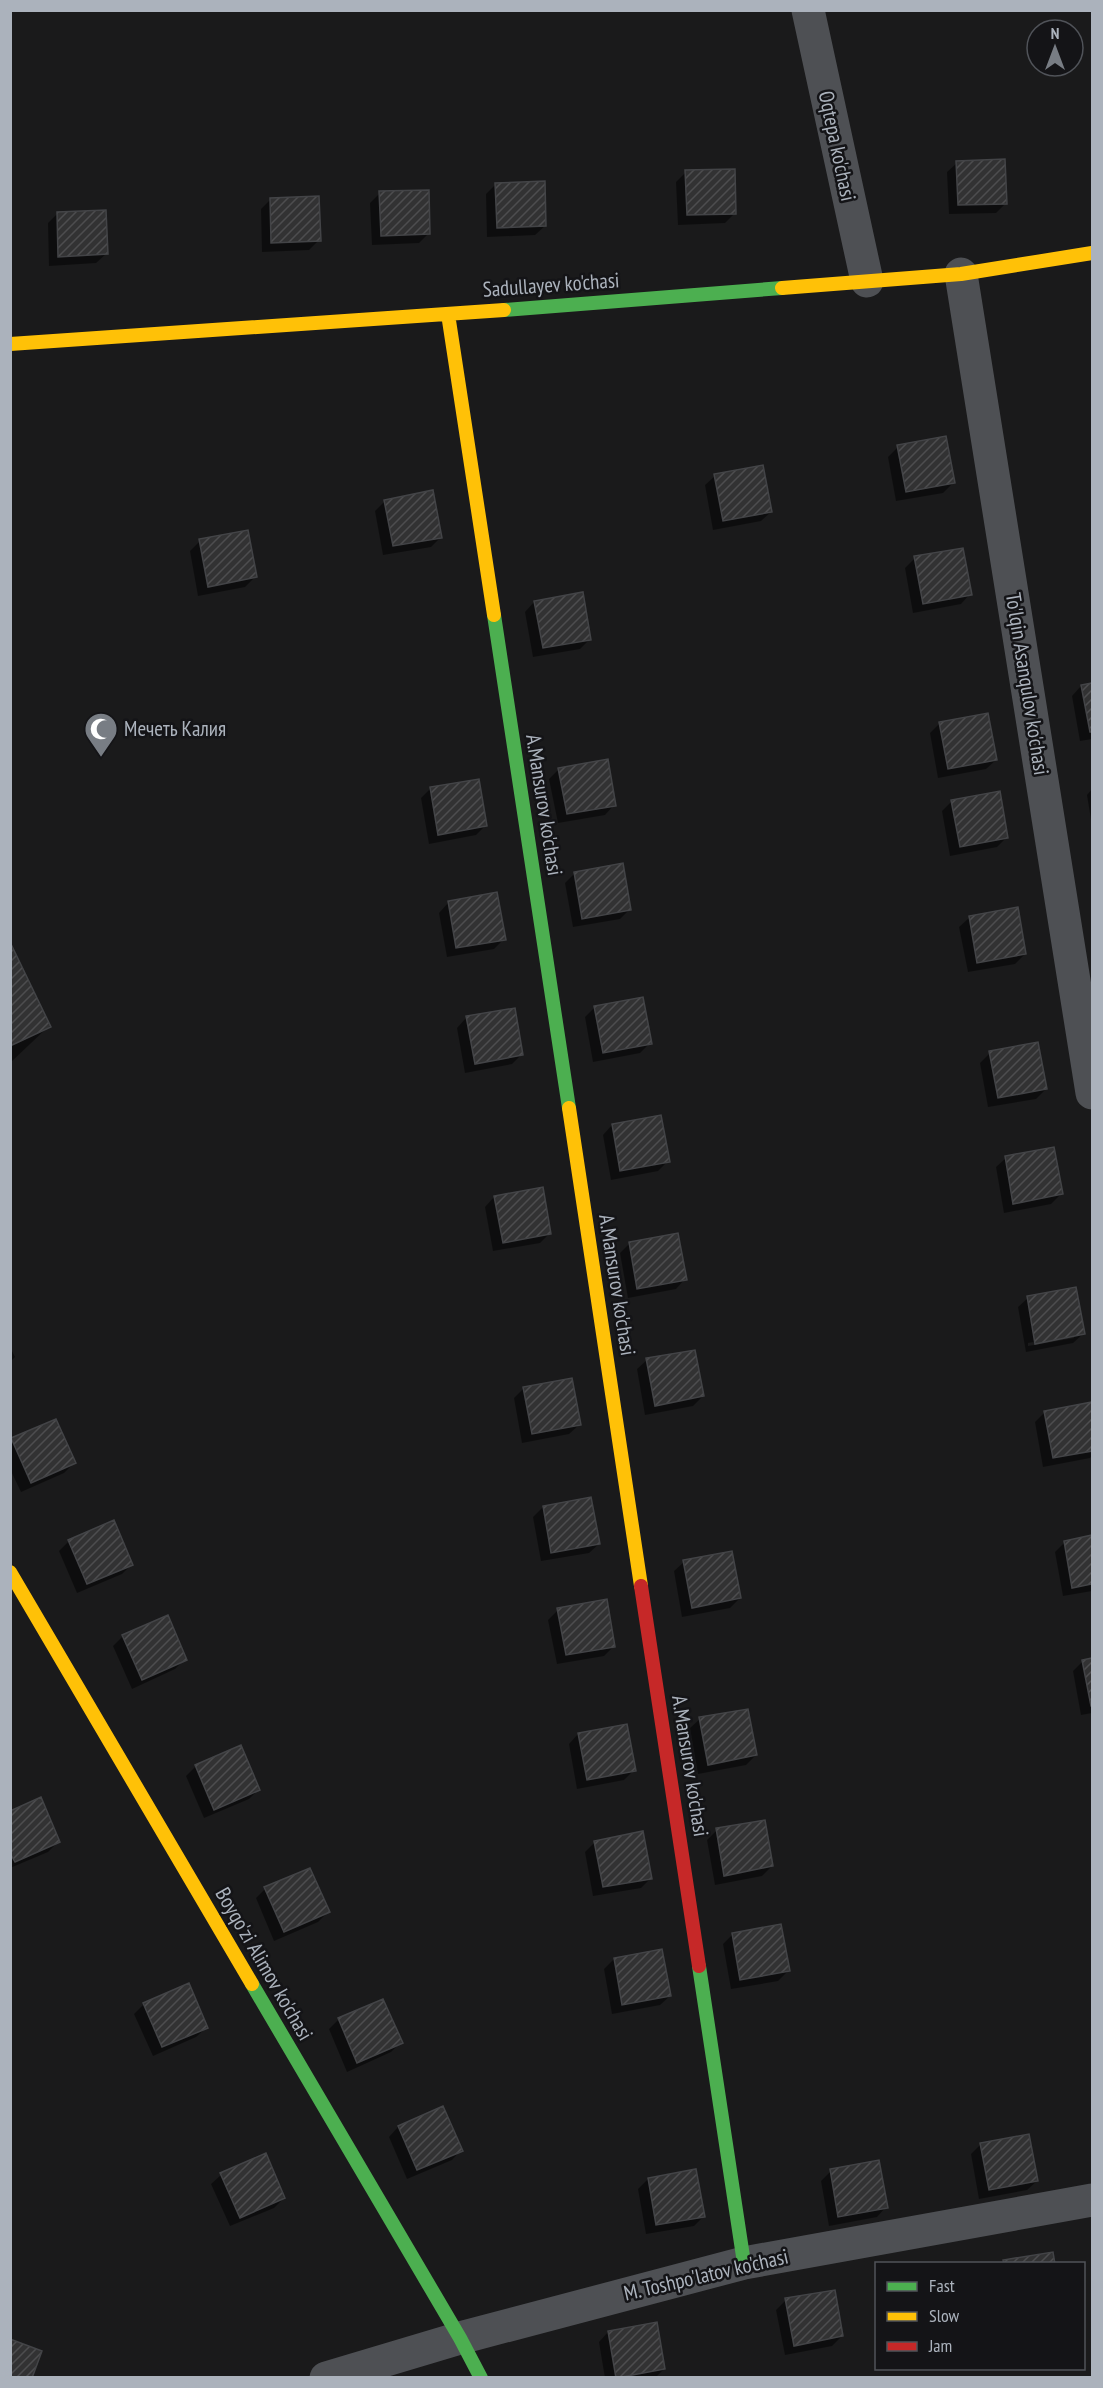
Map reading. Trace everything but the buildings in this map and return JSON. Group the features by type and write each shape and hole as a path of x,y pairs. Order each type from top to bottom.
{"street":[{"name":"Oqtepa ko'chasi","path":"808,10 867,281"},
{"name":"Sadullayev ko'chasi","path":"10,344 448,314 961,274 1092,253"},
{"name":"To'lqin Asanqulov ko'chasi","path":"961,274 1092,1093"},
{"name":"A.Mansurov ko'chasi","path":"448,314 744,2263"},
{"name":"Boyqo'zi Alimov ko'chasi","path":"10,1572 460,2338 481,2378"},
{"name":"M. Toshpo'latov ko'chasi","path":"326,2378 460,2338 744,2263 1092,2200"}],"traffic: fast":[{"path":"504,310 782,288"},
{"path":"494,615 569,1108"},
{"path":"699,1966 744,2263"},
{"path":"252,1984 460,2338 481,2378"}],"traffic: slow":[{"path":"782,288 961,274 1092,253"},
{"path":"10,344 504,310"},
{"path":"448,314 494,615"},
{"path":"569,1108 641,1586"},
{"path":"10,1572 252,1984"}],"traffic: jam":[{"path":"641,1586 699,1966"}],"place":[{"name":"Мечеть Калия","path":"101,758"}]}
